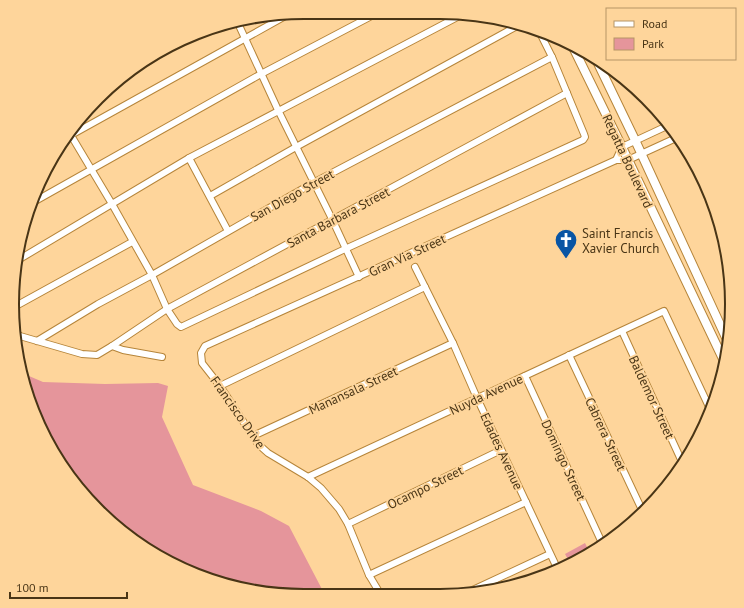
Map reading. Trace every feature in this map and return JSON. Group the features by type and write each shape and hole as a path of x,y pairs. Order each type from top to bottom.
{"street":[{"path":"40,199 261,74 366,19"},
{"path":"80,128 277,20"},
{"path":"23,257 188,158 452,20"},
{"path":"239,26 359,277"},
{"path":"210,196 512,29"},
{"path":"72,138 152,275 167,309 177,324 181,327 345,249 583,140 585,136 543,38"},
{"name":"Regatta Boulevard","path":"576,53 721,357"},
{"name":"San Diego Street","path":"37,341 92,308 313,183 552,57"},
{"name":"Regatta Boulevard","path":"601,69 642,154 724,332"},
{"name":"Santa Barbara Street","path":"21,335 82,354 97,354 112,346 167,309 333,221 567,93"},
{"path":"616,160 622,147 663,128"},
{"path":"628,160 672,140"},
{"path":"188,158 228,231"},
{"name":"Gran Via Street","path":"201,353 205,346 616,160 628,160"},
{"path":"19,304 132,242"},
{"name":"Edades Avenue","path":"415,267 453,344 555,564"},
{"path":"220,386 425,287"},
{"name":"Nuyda Avenue","path":"308,477 664,311 707,403"},
{"name":"Baldemor Street","path":"622,331 680,457"},
{"name":"Manansala Street","path":"253,436 453,344"},
{"path":"112,346 123,350 162,357"},
{"name":"Francisco Drive","path":"201,353 202,363 220,386 258,444 268,453 308,477 321,488 339,510 348,524 369,576 377,589"},
{"name":"Cabrera Street","path":"569,355 641,507"},
{"name":"Domingo Street","path":"525,376 600,539"},
{"name":"Ocampo Street","path":"348,524 502,450"},
{"path":"369,576 526,502"},
{"path":"480,586 550,554"}],"green space":[{"path":"28,376 43,382 105,384 158,383 168,386 162,417 193,485 261,511 289,526 322,589 267,587 248,584 212,574 178,560 161,551 131,530 102,506 78,477 67,462 48,430 34,396"},
{"path":"585,543 587,548 568,559 565,554"}],"place":[{"name":"Saint Francis Xavier Church","path":"566,260"}]}
